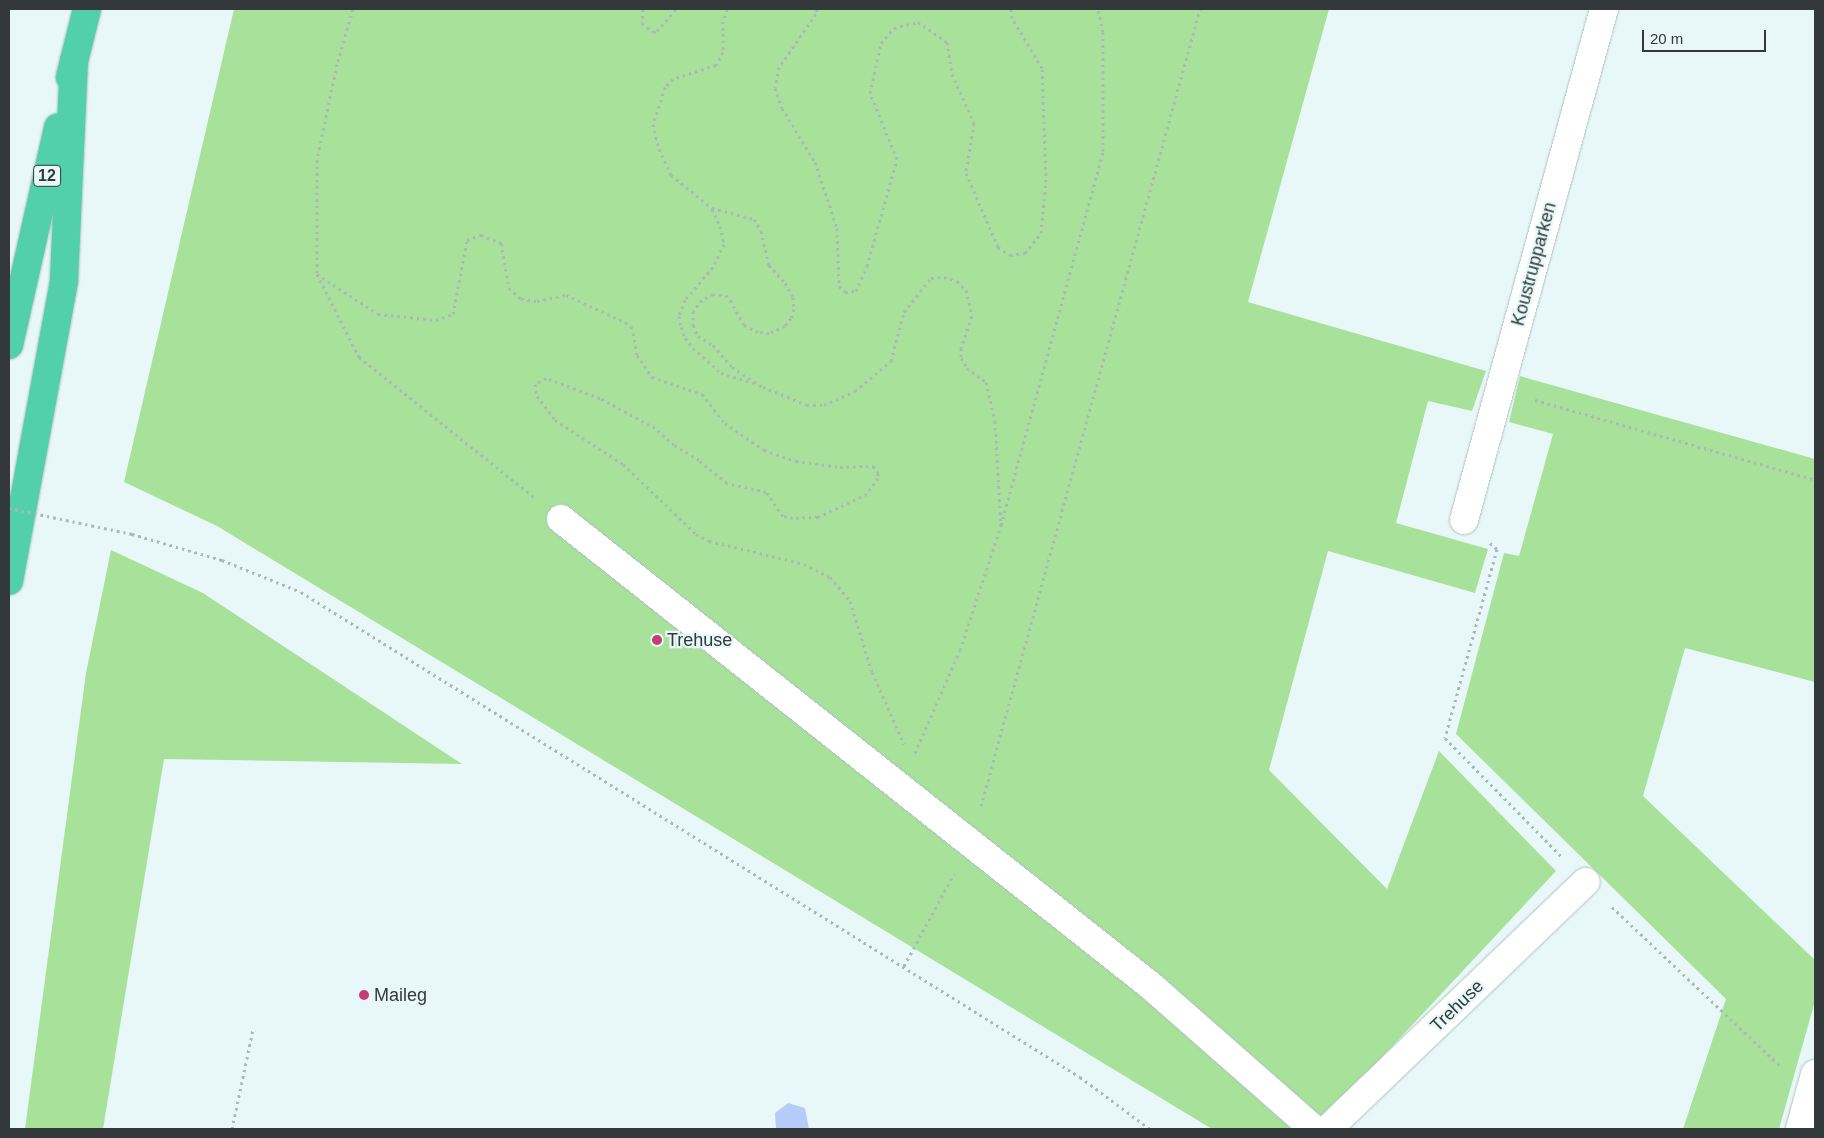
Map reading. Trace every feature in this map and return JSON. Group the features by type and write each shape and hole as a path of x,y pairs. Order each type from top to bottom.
{"highway":[{"name":"12","path":"9,345 87,9"},
{"path":"9,581 64,280 74,60"}],"street":[{"name":"Koustrupparken","path":"1464,520 1604,9"},
{"path":"562,519 1151,986 1314,1129"},
{"name":"Trehuse","path":"1328,1129 1586,882"},
{"path":"1800,1129 1812,1084"}],"path":[{"path":"353,9 337,64 317,160 317,274 359,357 562,519"},
{"path":"643,9 642,23 653,32 657,31 676,9"},
{"path":"727,9 723,22 723,52 716,65 673,79 665,87 653,124 659,149 671,175 712,208 754,218 761,231 769,265 785,283 792,297 794,309 791,318 784,326 769,333 758,332 744,325 728,296 713,294 702,300 693,311 693,325 698,336 713,345 732,367 763,386"},
{"path":"817,9 816,14 779,67 774,88 782,108 815,162 837,228 839,286 846,292 856,291 867,266 897,158 870,93 881,42 894,28 918,22 946,42 952,74 974,123 966,173 998,247 1010,255 1025,252 1041,233 1046,182 1042,68 1012,18 1011,9"},
{"path":"900,787 960,650 1001,525 1103,151 1103,32 1098,9"},
{"path":"904,966 971,843 1200,9"},
{"path":"712,208 720,226 724,244 713,267 685,300 679,316 685,338 693,348 721,372 763,386 807,405 832,403 855,391 891,362 904,312 931,278 944,277 956,280 966,290 972,316 961,348 961,358 967,368 986,382 995,421 1001,525"},
{"path":"317,274 378,314 436,320 454,314 468,240 481,235 501,243 509,288 521,299 537,301 566,295 626,322 631,326 637,355 652,377 702,394 725,423 764,450 796,461 840,467 873,466 878,472 878,478 867,494 818,517 793,518 782,516 766,492 727,484 700,460 674,445 655,428 600,398 546,378 535,384 537,396 555,420 623,464 696,534 709,541 804,564 830,577 850,601 872,672 912,760"},
{"path":"1499,390 1815,480"},
{"path":"9,508 132,534 222,560 301,592 1080,1077 1150,1129"},
{"path":"1464,520 1497,549 1445,738 1586,882 1812,1084"},
{"path":"232,1129 252,1029"}],"green space":[{"path":"234,9 1329,9 1248,302 1486,371 1472,411 1428,401 1396,523 1488,549 1475,593 1328,551 1269,770 1387,889 1439,751 1556,871 1373,1067 1320,1119 1296,1129 1212,1129 217,526 124,482"},
{"path":"1520,376 1815,459 1815,682 1685,648 1643,796 1815,960 1815,1001 1779,1129 1683,1129 1726,999 1456,734 1504,553 1519,556 1553,434 1509,422"},
{"path":"111,550 203,593 462,764 164,759 103,1129 25,1129 86,673"}],"water":[{"path":"788,1103 805,1108 809,1129 776,1129 775,1113"}],"place":[{"name":"Trehuse","path":"657,640"},
{"name":"Maileg","path":"364,995"}]}
